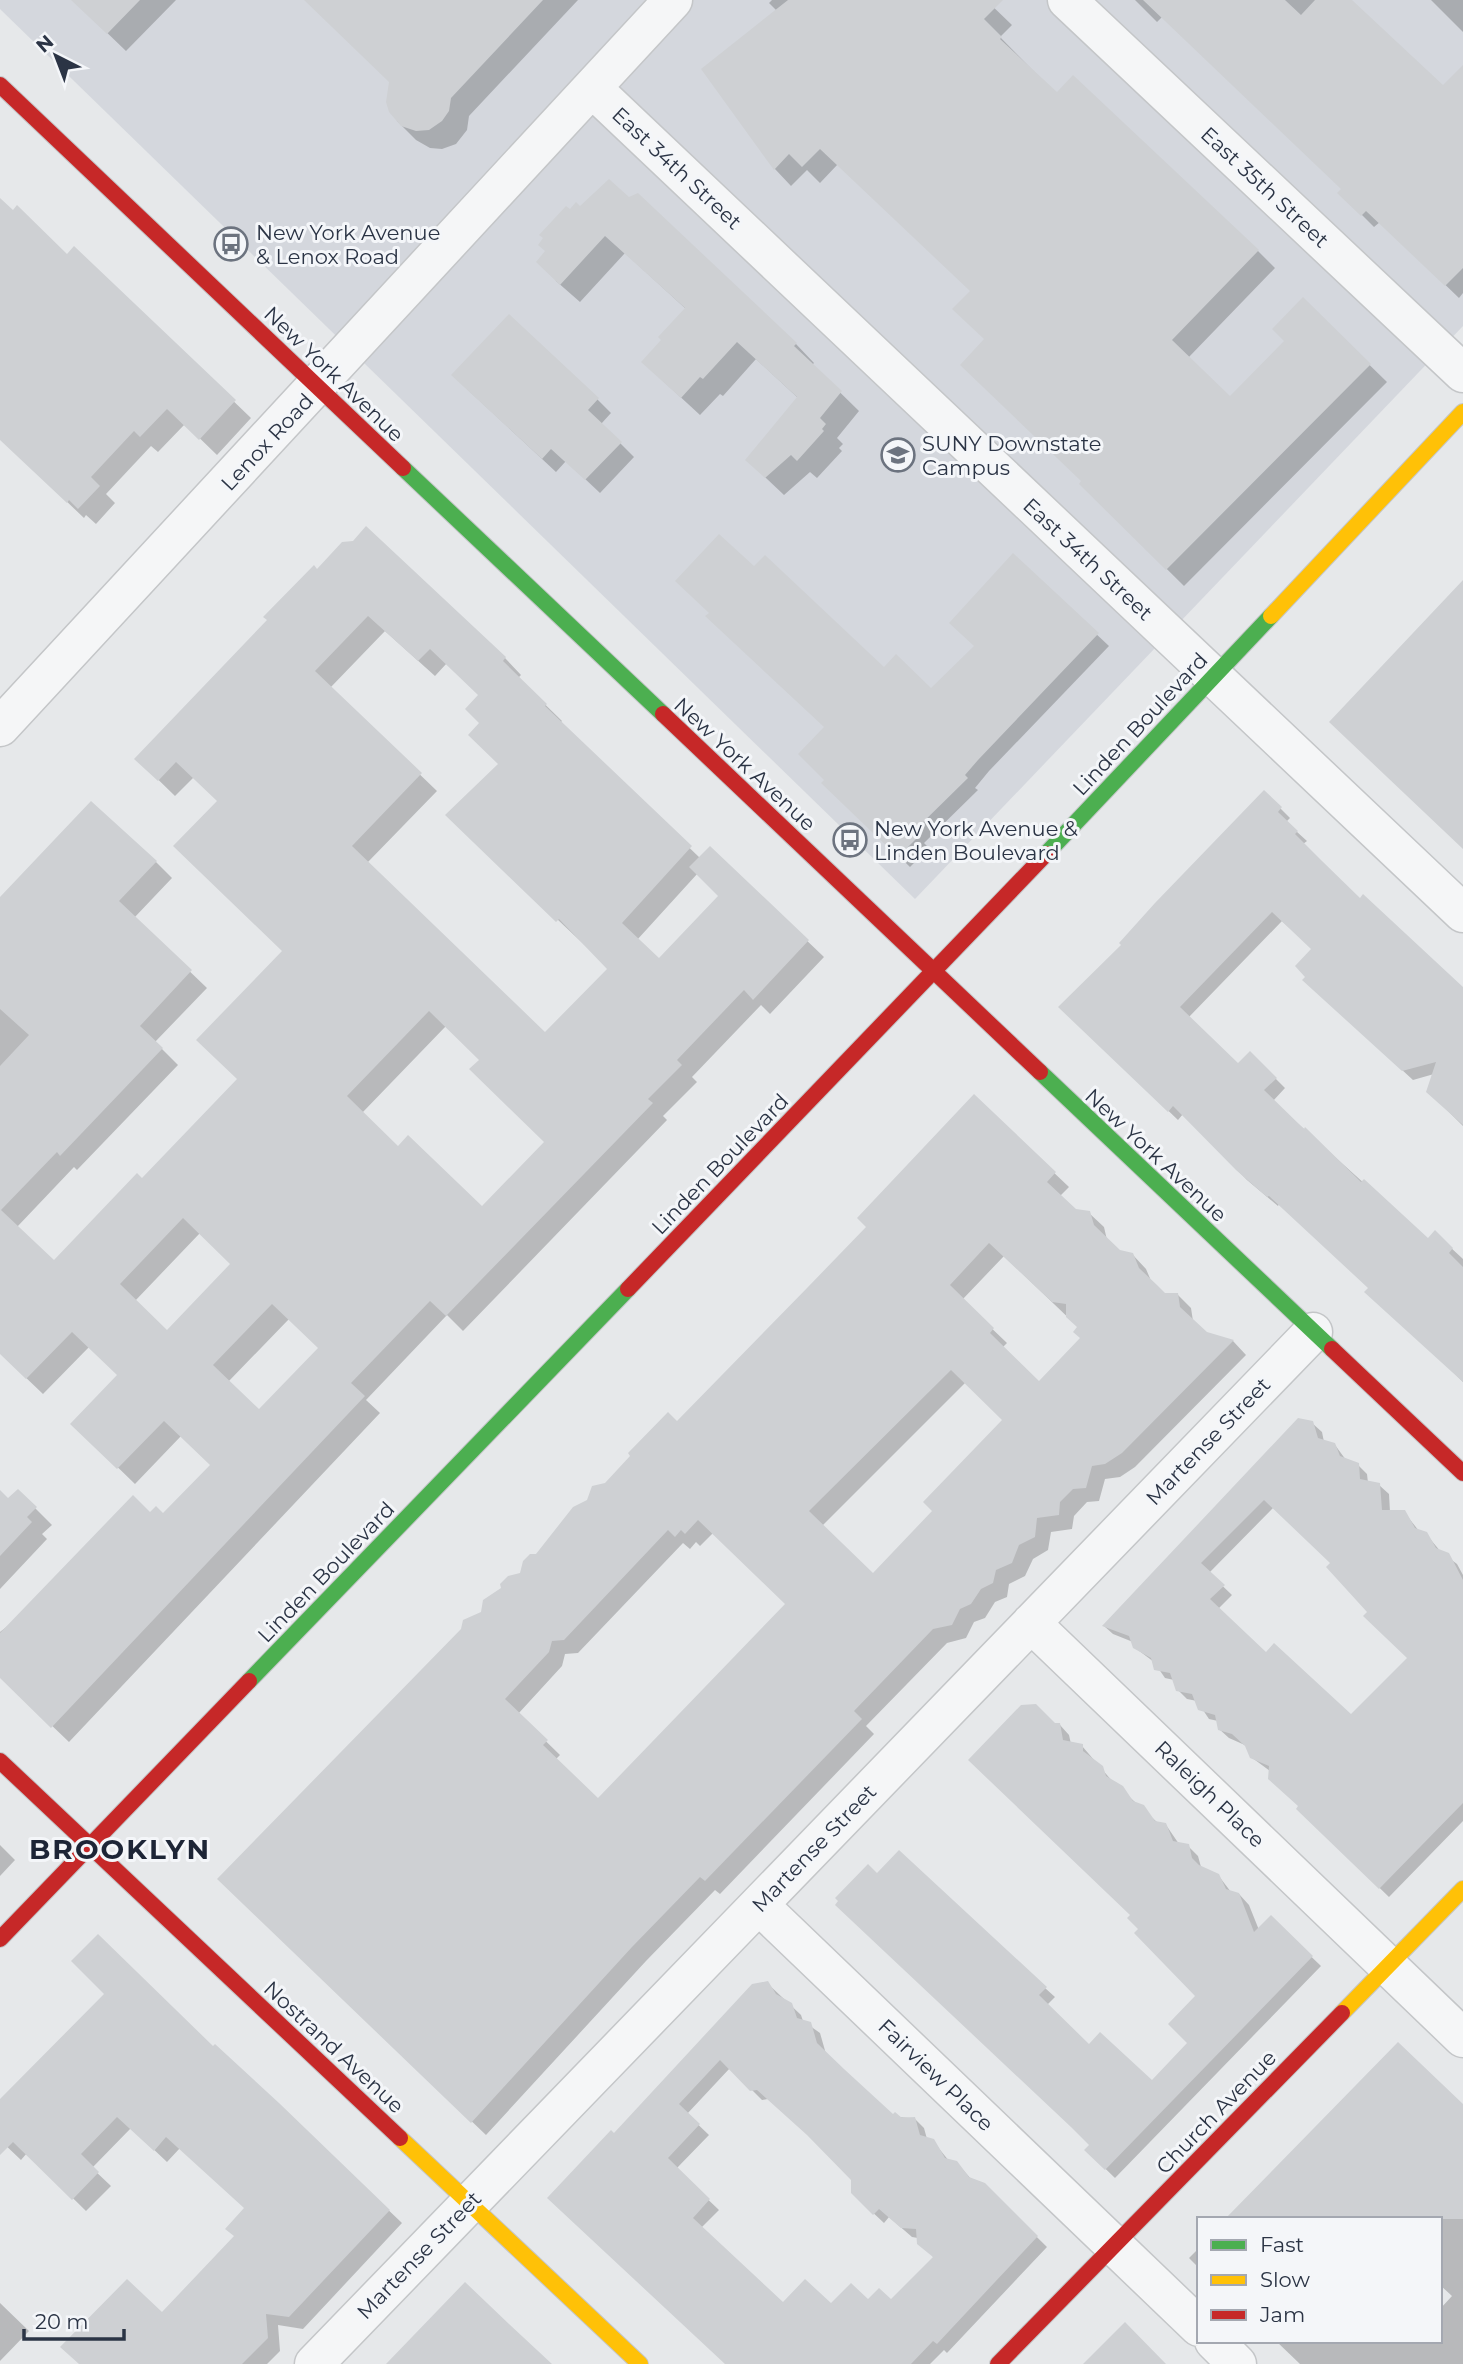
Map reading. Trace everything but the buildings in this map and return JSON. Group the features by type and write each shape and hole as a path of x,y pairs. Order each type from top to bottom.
{"main road":[{"name":"New York Avenue","path":"0,85 1463,1472"},
{"name":"Linden Boulevard","path":"0,1939 934,972 1463,412"},
{"name":"Nostrand Avenue","path":"0,1761 639,2364"},
{"name":"Church Avenue","path":"998,2364 1463,1889"}],"street":[{"name":"Lenox Road","path":"0,726 318,387 673,0"},
{"name":"East 35th Street","path":"1067,0 1463,373"},
{"name":"East 34th Street","path":"592,88 1463,913"},
{"name":"Martense Street","path":"314,2364 1313,1332"},
{"name":"Raleigh Place","path":"1031,1623 1463,2038"},
{"name":"Fairview Place","path":"759,1905 1197,2325"},
{"path":"1216,2343 1237,2364"}],"shaded area":[{"name":"SUNY Downstate Campus","path":"0,0 1463,0 1463,326 915,899 0,9"}],"traffic: fast":[{"path":"403,468 663,714"},
{"path":"1046,854 1271,616"},
{"path":"1040,1072 1332,1349"},
{"path":"249,1681 628,1289"}],"traffic: slow":[{"path":"1271,616 1463,412"},
{"path":"1342,2013 1463,1889"},
{"path":"400,2138 640,2364"}],"traffic: jam":[{"path":"0,85 403,468"},
{"path":"663,714 1040,1072"},
{"path":"628,1289 1046,854"},
{"path":"1332,1349 1463,1473"},
{"path":"0,1939 249,1681"},
{"path":"0,1761 400,2138"},
{"path":"998,2364 1342,2013"}],"place":[{"name":"New York Avenue & Lenox Road","path":"231,244"},
{"name":"SUNY Downstate Campus","path":"898,455"},
{"name":"New York Avenue & Linden Boulevard","path":"850,840"}],"district":[{"name":"BROOKLYN","path":"120,1849"}]}
